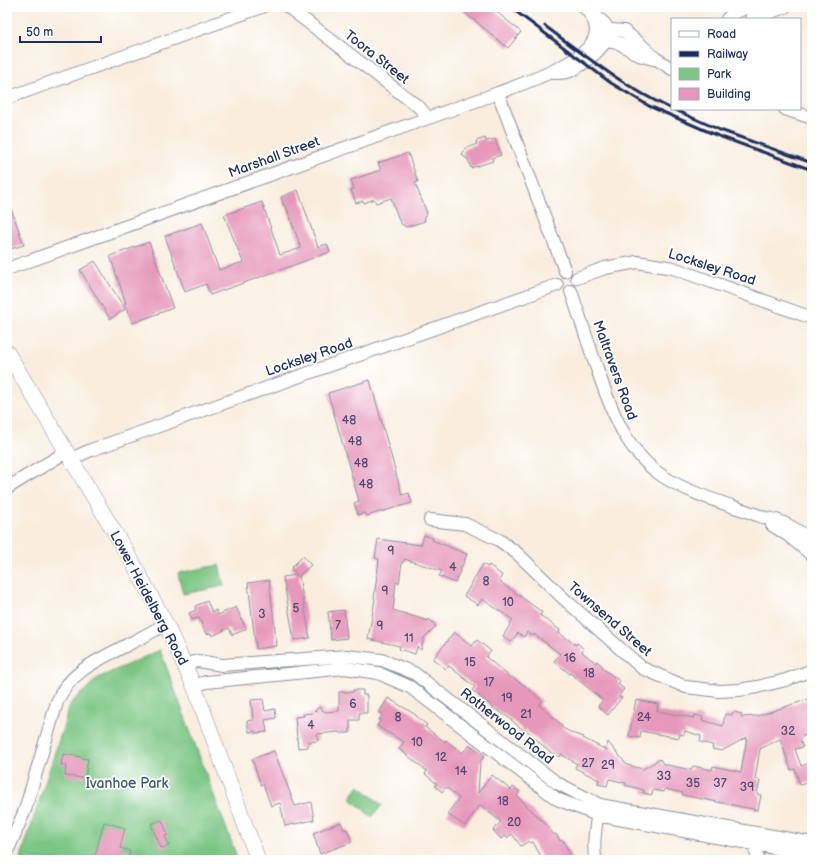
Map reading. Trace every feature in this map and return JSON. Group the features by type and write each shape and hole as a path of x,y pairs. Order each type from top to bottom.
{"main road":[{"name":"Lower Heidelberg Road","path":"7,352 139,573 166,624 194,686 258,860"}],"street":[{"path":"7,98 262,7"},
{"name":"Toora Street","path":"288,7 420,108 428,118"},
{"path":"584,7 592,18 595,26 603,35 671,68"},
{"path":"594,7 605,13 658,61"},
{"path":"728,18 734,12 749,7"},
{"path":"754,18 785,7"},
{"path":"603,35 616,30 624,31 635,40"},
{"name":"Marshall Street","path":"7,269 498,93 551,72 581,54 594,39 603,35"},
{"path":"498,93 565,271"},
{"path":"788,110 812,118"},
{"name":"Locksley Road","path":"577,278 605,268 637,262 673,268 812,318"},
{"path":"565,271 571,272 576,275 577,278 577,286 568,292 562,290 557,285 559,275 565,271"},
{"name":"Locksley Road","path":"7,488 69,455 98,448 557,285"},
{"name":"Maltravers Road","path":"571,291 607,399 620,428 639,456 655,471 677,485 765,518 774,519 812,541"},
{"name":"Maltravers Road","path":"765,518 770,524 789,536 812,555"},
{"name":"Townsend Street","path":"430,520 465,524 499,540 518,554 562,597 642,668 686,687 719,691 739,690 786,680 812,670"},
{"path":"7,852 25,810 57,702 63,689 90,664 166,624"},
{"name":"Rotherwood Road","path":"184,664 198,661 222,665 347,656 382,660 414,673 557,783 599,810 752,832 812,843"},
{"name":"Rotherwood Road","path":"194,686 206,682 346,668 378,674 410,687 557,799 753,845 812,855"},
{"path":"596,860 594,856 599,810"},
{"path":"752,832 753,845 759,860"}],"green space":[{"path":"219,565 224,586 183,594 178,573"},
{"name":"Ivanhoe Park","path":"160,650 238,860 20,860 71,703 98,678"},
{"path":"359,786 382,805 372,817 350,798"}],"building":[{"path":"458,7 491,7 521,32 508,48"},
{"path":"485,138 486,141 495,139 501,155 492,158 493,161 471,168 468,159 462,154 465,149 477,144 476,141"},
{"path":"408,153 418,182 415,183 427,213 424,217 425,221 406,227 400,223 391,198 376,203 374,199 364,203 363,201 356,203 351,190 354,189 351,180 381,170 378,163"},
{"path":"298,190 318,247 327,244 330,252 210,295 206,284 185,292 165,236 202,223 219,270 243,262 224,215 262,202 280,255 301,248 286,206 284,206 281,197"},
{"path":"7,200 24,245 7,250"},
{"path":"149,242 173,308 133,323 124,303 126,303 110,256"},
{"path":"95,261 125,309 110,319 80,270"},
{"path":"370,380 402,495 409,493 412,503 366,516 365,513 358,515 354,503 359,501 328,393"},
{"path":"424,535 433,538 432,540 467,554 455,583 439,576 442,571 404,559 404,562 402,562 399,583 396,582 393,610 428,621 429,619 436,626 424,638 421,650 417,647 415,654 399,649 400,646 368,639 375,599 379,559 375,558 378,539 421,545"},
{"path":"303,556 311,565 299,576 310,638 294,640 283,577 297,575 291,568"},
{"path":"483,564 488,567 489,565 502,575 499,581 542,612 540,615 560,630 559,633 576,645 577,643 584,649 582,652 596,663 597,661 603,667 602,668 620,681 618,684 624,689 618,697 622,697 608,715 598,706 603,700 554,661 560,654 534,634 533,636 527,632 524,637 518,633 511,642 503,636 513,620 482,599 478,605 464,596"},
{"path":"269,580 277,646 256,649 248,583"},
{"path":"207,601 212,612 216,610 218,615 236,607 246,629 232,635 229,628 212,636 211,633 206,634 199,618 192,620 189,613 196,610 195,606"},
{"path":"344,610 347,638 331,640 328,612"},
{"path":"454,632 472,646 477,640 491,651 486,657 511,678 512,677 529,689 542,701 539,705 562,725 561,727 574,734 584,737 583,738 606,750 608,742 627,765 643,769 660,759 663,764 691,770 693,766 712,770 713,766 741,772 747,737 722,751 712,749 713,745 700,742 701,736 685,731 684,735 680,734 679,738 641,731 640,738 629,736 636,700 658,704 657,711 694,718 695,715 703,717 702,720 723,726 725,714 732,715 733,712 742,714 741,717 757,716 812,698 812,733 803,736 800,740 803,747 795,749 801,766 812,762 812,781 800,785 795,769 791,770 780,739 760,749 755,779 760,780 757,794 761,795 758,810 682,795 683,793 665,789 664,792 653,790 652,795 643,793 644,790 625,785 626,783 609,779 607,786 598,784 599,780 575,768 577,764 561,754 560,757 550,752 525,729 524,731 508,717 492,707 472,690 475,687 449,666 446,669 433,659"},
{"path":"353,690 363,690 363,695 367,695 367,713 359,713 359,720 350,720 350,733 339,732 317,734 318,741 308,742 308,747 298,748 295,717 313,713 319,707 325,712 339,711 339,692 353,692"},
{"path":"388,698 416,715 427,725 425,727 445,742 446,740 462,753 470,745 485,755 480,762 478,793 492,775 511,790 513,787 520,792 517,796 541,820 542,819 554,835 556,834 560,841 563,840 573,860 543,860 533,842 531,843 529,841 521,846 512,834 507,838 505,836 501,839 493,830 501,822 480,805 465,826 447,814 459,798 446,787 442,792 435,786 437,784 425,774 427,771 399,749 404,742 377,726 383,713 379,713"},
{"path":"263,699 265,711 275,709 276,718 265,720 267,732 249,732 247,721 253,720 251,700"},
{"path":"274,751 295,806 311,802 314,820 285,826 280,803 271,806 263,784 261,785 252,759"},
{"path":"63,754 88,759 85,778 65,776 66,765 61,765"},
{"path":"162,820 168,835 165,836 169,846 161,848 151,824"},
{"path":"104,822 125,828 120,848 130,851 127,860 94,860"},
{"path":"341,822 344,830 347,829 352,842 320,854 313,833"}],"railway":[{"path":"510,7 611,83 649,106 716,135 812,170"},
{"path":"545,26 622,81 655,101 671,109"},
{"path":"675,110 720,130 812,163"}]}
